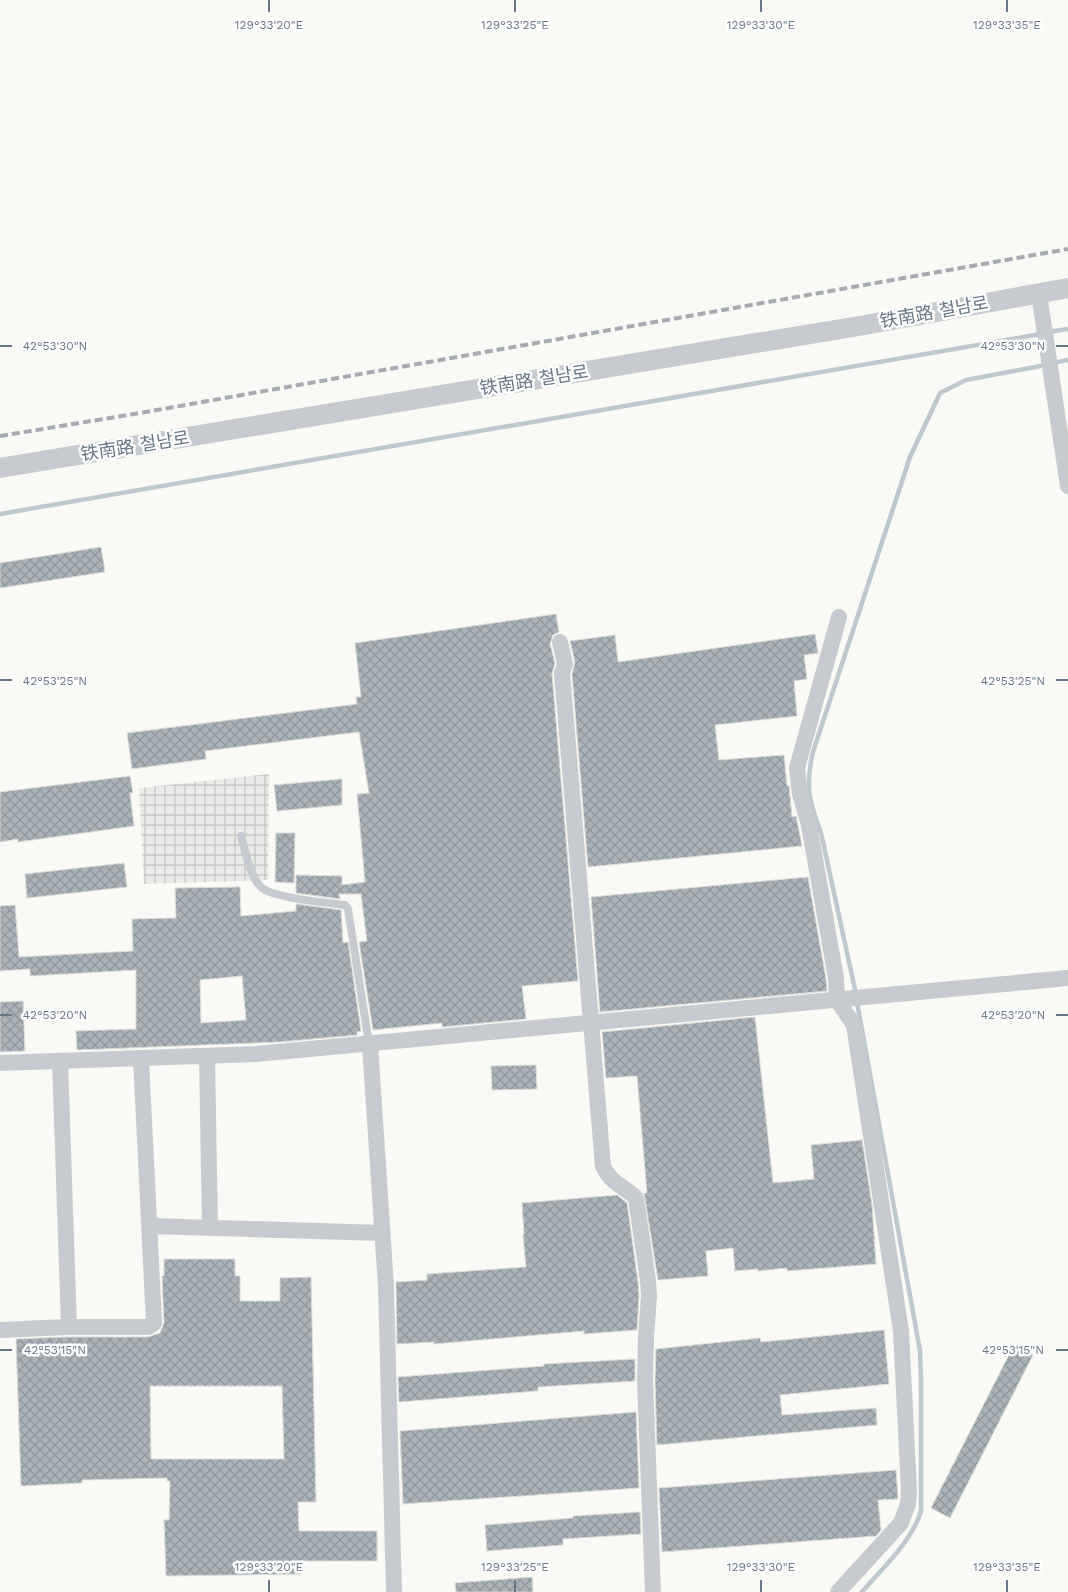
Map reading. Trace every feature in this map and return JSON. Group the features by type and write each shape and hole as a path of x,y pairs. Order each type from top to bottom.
{"street":[{"name":"铁南路 철남로","path":"0,468 865,325 1068,288"},
{"path":"1039,294 1068,486"},
{"path":"838,1592 900,1523 908,1504 909,1491 900,1331 896,1293 851,999 836,978 810,825 800,794 797,768 839,617"},
{"path":"560,642 565,664 562,673 603,1166 609,1177 636,1198 648,1281 645,1380 653,1592"},
{"path":"0,1064 207,1057 370,1044 1068,978"},
{"path":"370,1044 386,1287 394,1592"},
{"path":"207,1057 210,1228"},
{"path":"0,1330 68,1327 148,1327 154,1323 141,1059"},
{"path":"60,1062 68,1327"},
{"path":"150,1226 382,1233"}],"lane":[{"path":"241,836 252,871 261,888 280,896 345,905 348,909 370,1044"}],"shaded area":[{"path":"269,774 268,880 144,884 139,788"}],"building":[{"path":"101,547 105,572 0,588 0,563"},
{"path":"556,614 559,632 553,635 550,644 555,663 552,674 578,981 522,986 526,1019 442,1027 442,1023 373,1030 359,942 367,941 361,894 339,894 340,899 296,893 296,875 342,876 342,885 365,882 357,794 369,793 359,732 205,751 206,759 132,769 127,733 357,704 356,697 361,697 355,643"},
{"path":"815,634 818,653 804,655 807,679 794,681 797,716 715,725 719,760 784,755 792,817 796,816 802,846 588,867 572,674 575,662 570,641 615,635 618,662"},
{"path":"130,776 133,793 130,793 134,826 18,842 18,839 0,842 0,792"},
{"path":"342,779 342,805 277,811 274,785"},
{"path":"276,833 295,833 294,883 275,882"},
{"path":"124,863 127,887 27,898 25,874"},
{"path":"808,877 827,991 600,1012 591,897"},
{"path":"240,887 241,916 296,911 296,904 341,910 343,943 348,942 361,1031 357,1032 357,1035 279,1042 77,1050 76,1031 136,1029 136,970 30,976 30,969 0,971 0,906 15,905 19,957 133,951 132,919 176,918 175,888","holes":["242,976 246,1020 201,1023 200,980"]},
{"path":"23,1001 25,1051 0,1052 0,1002"},
{"path":"755,1017 773,1183 814,1179 811,1145 862,1140 872,1205 876,1264 787,1271 787,1268 735,1271 733,1248 706,1251 708,1276 658,1280 644,1193 647,1193 637,1076 606,1078 602,1032"},
{"path":"536,1065 537,1089 492,1090 491,1066"},
{"path":"617,1195 627,1203 638,1282 637,1330 584,1334 584,1331 434,1344 434,1342 397,1344 396,1282 427,1280 427,1274 526,1267 522,1203"},
{"path":"164,1259 235,1259 235,1276 240,1276 240,1301 280,1301 280,1278 311,1277 316,1502 298,1502 299,1531 377,1531 377,1561 301,1561 301,1574 166,1576 164,1520 169,1520 170,1481 167,1481 167,1478 82,1480 82,1483 21,1486 16,1339 148,1337 160,1333 164,1323 162,1276 164,1276","holes":["150,1386 282,1386 284,1459 151,1459"]},
{"path":"884,1330 889,1384 780,1395 782,1415 876,1408 877,1425 657,1445 656,1349 760,1338 761,1342"},
{"path":"1014,1345 1033,1355 950,1518 931,1508"},
{"path":"635,1359 635,1381 538,1387 538,1391 399,1402 398,1377 544,1366 544,1364"},
{"path":"636,1412 639,1488 403,1504 400,1431"},
{"path":"896,1470 898,1499 878,1500 881,1530 876,1536 662,1552 659,1488"},
{"path":"640,1512 641,1534 563,1539 563,1545 487,1551 485,1525 573,1518 573,1516"},
{"path":"532,1577 533,1592 456,1592 455,1583"}],"waterway":[{"path":"1048,332 1068,329"},
{"path":"0,514 1041,334"},
{"path":"1053,363 1068,360"},
{"path":"856,994 821,833 809,793 809,774 813,752 910,457 940,393 966,380 1046,365"},
{"path":"857,1002 920,1351 921,1378 921,1511 911,1534 862,1592"}],"railway":[{"path":"0,436 1068,249"}]}
